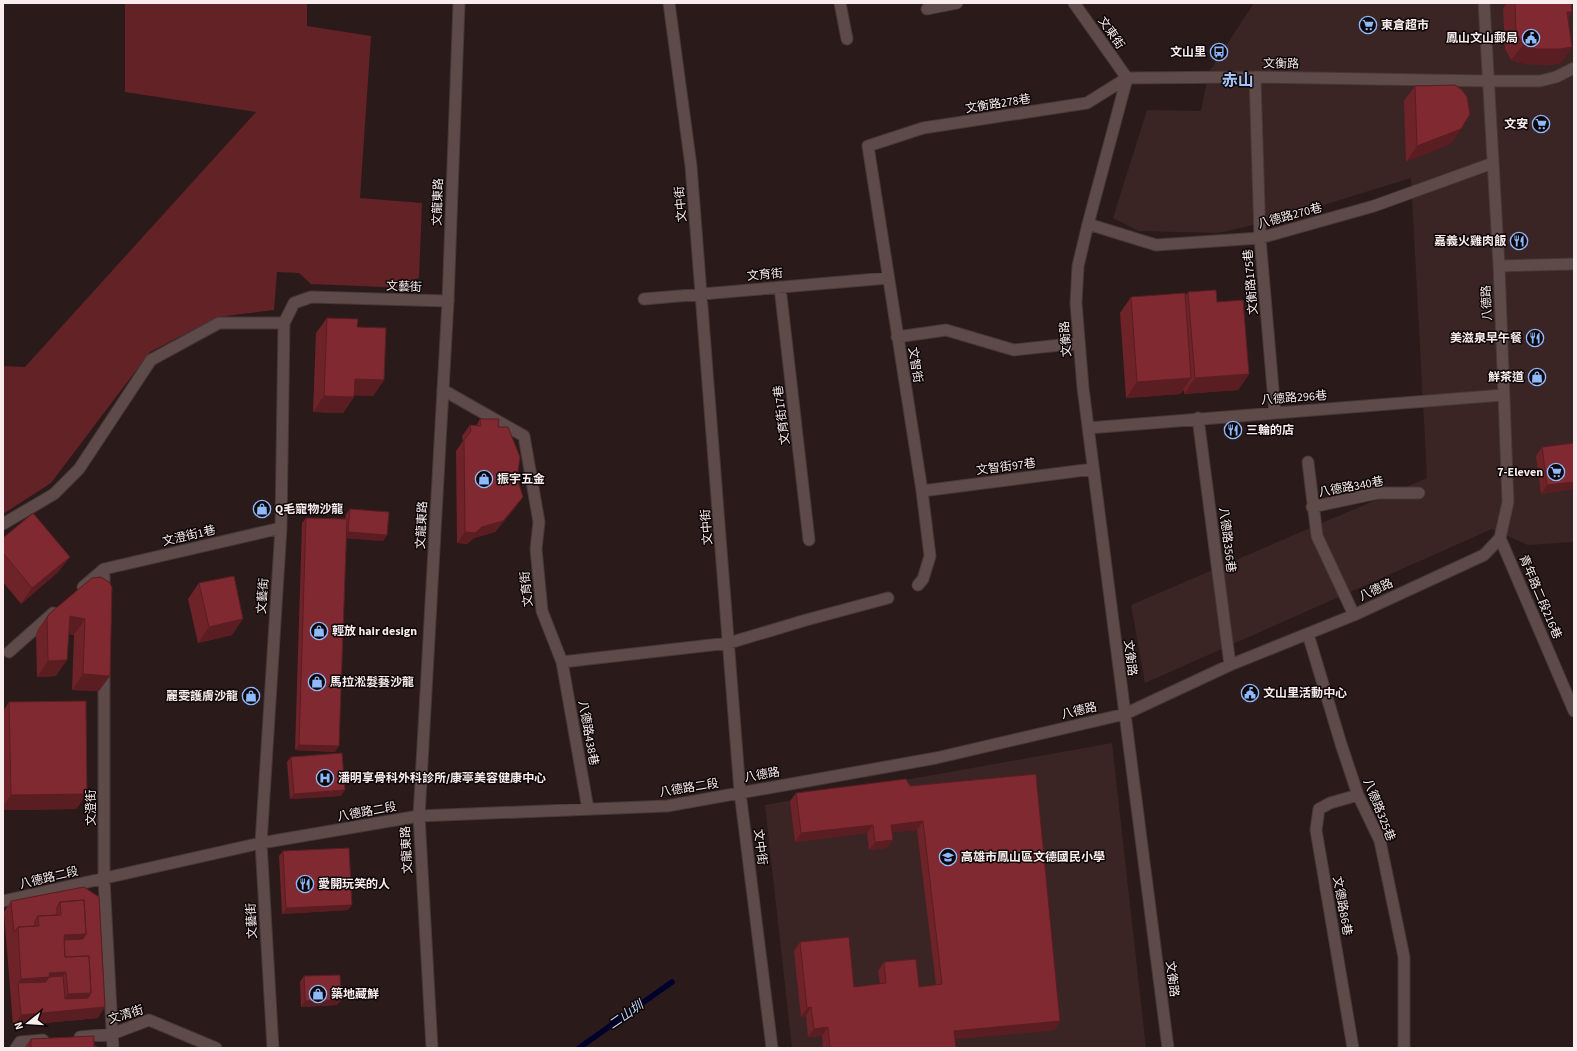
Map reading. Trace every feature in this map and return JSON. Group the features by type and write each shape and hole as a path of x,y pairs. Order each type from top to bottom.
{"street":[{"name":"文龍東路","path":"432,1048 419,816 448,301 459,3"},
{"name":"文中街","path":"669,3 691,166 740,792 772,1048"},
{"path":"840,3 847,39"},
{"path":"927,8 957,3"},
{"name":"文東街","path":"1074,3 1127,78"},
{"name":"八德路","path":"740,792 936,758 1125,714 1230,665 1308,634 1484,555 1500,538 1508,502 1499,266 1484,3"},
{"name":"文衡路","path":"1168,1048 1093,469 1076,303 1078,266 1127,78 1255,77 1540,81 1556,77 1574,68"},
{"name":"文衡路175巷","path":"1255,77 1260,238 1275,413"},
{"name":"文衡路278巷","path":"868,146 923,128 1087,103 1127,78"},
{"name":"文智街","path":"868,146 922,491 930,556 923,579 918,586"},
{"name":"八德路270巷","path":"1088,224 1156,245 1260,238 1374,206 1493,162"},
{"path":"1499,266 1574,264"},
{"name":"文育街","path":"644,299 888,278"},
{"name":"文育街17巷","path":"780,287 809,540"},
{"name":"文藝街","path":"273,1048 261,843 281,528 284,323 294,303 311,297 448,301"},
{"path":"3,524 54,494 79,469 151,360 219,323 284,323"},
{"path":"897,337 946,330 1014,350 1079,343"},
{"name":"文育街","path":"443,390 524,436 539,522 536,549 542,611 562,662"},
{"name":"八德路296巷","path":"1088,428 1198,418 1503,395"},
{"name":"八德路356巷","path":"1198,418 1230,665"},
{"name":"八德路340巷","path":"1308,462 1312,507 1317,536 1354,614"},
{"name":"文智街97巷","path":"922,491 1093,469"},
{"name":"八德路340巷","path":"1312,507 1378,493 1419,493"},
{"name":"文澄街1巷","path":"104,568 281,528"},
{"name":"青年路二段216巷","path":"1500,538 1574,709"},
{"path":"74,595 104,568"},
{"path":"104,568 104,600"},
{"path":"562,662 729,643 888,598"},
{"path":"9,652 62,605"},
{"name":"八德路325巷","path":"1308,634 1358,795 1380,841 1404,957 1404,1048"},
{"name":"文澄街","path":"104,656 104,879 112,1048"},
{"name":"八德路438巷","path":"562,662 588,809"},
{"name":"八德路二段","path":"3,901 261,843 419,816 667,806 740,792"},
{"name":"文德路86巷","path":"1353,1048 1316,830 1319,809 1330,803 1358,795"},
{"name":"文清街","path":"66,1038 112,1034 149,1020 216,1048"},
{"path":"16,1048 20,1042 50,1040"}],"shaded area":[{"path":"125,3 307,3 307,26 371,36 360,198 422,203 419,277 407,288 311,284 299,273 277,272 274,310 218,317 150,352 51,483 3,514 3,366 25,367 256,112 125,92"},
{"path":"1254,3 1574,3 1574,542 1528,545 1492,529 1145,683 1131,605 1427,478 1411,178 1275,220 1218,233 1139,231 1113,218 1147,110 1201,111 1209,72"},
{"name":"高雄市鳳山區文德國民小學","path":"1112,743 1146,1048 792,1048 765,805"}],"building":[{"path":"1515,3 1571,3 1572,12 1567,12 1572,47 1560,49 1537,49 1523,45 1516,33"},
{"path":"1455,85 1462,90 1467,97 1470,114 1461,129 1417,146 1415,86"},
{"path":"1216,290 1217,302 1243,300 1249,374 1195,378 1188,292"},
{"path":"1185,293 1191,378 1137,382 1131,297"},
{"path":"327,318 358,319 357,327 386,328 384,380 355,379 354,397 324,396"},
{"name":"振宇五金","path":"480,419 499,419 498,427 508,427 520,457 517,478 523,497 503,521 482,527 475,533 465,532 464,440 471,431 470,425 481,426"},
{"name":"7-Eleven","path":"1574,443 1574,482 1547,485 1542,447"},
{"path":"350,509 389,512 387,535 348,532"},
{"path":"33,513 70,557 32,588 3,553 3,538"},
{"path":"306,518 347,519 339,746 299,745"},
{"path":"234,576 243,619 209,627 199,583"},
{"path":"101,577 109,582 112,587 110,676 83,674 85,619 70,616 67,660 48,661 47,618 49,614 92,578"},
{"path":"86,701 87,794 11,795 9,702"},
{"path":"342,753 345,790 294,794 291,757"},
{"path":"1036,774 1060,1021 954,1031 956,1048 830,1048 828,1027 814,1029 811,1007 807,1008 800,942 849,937 854,987 886,983 884,962 916,959 919,987 942,984 923,821 891,825 893,840 875,842 873,825 801,833 796,793 906,779 910,786"},
{"path":"349,848 352,905 286,908 283,851"},
{"path":"84,887 99,897 105,1007 21,1015 18,983 46,982 49,977 63,976 65,999 88,998 91,993 89,956 65,957 64,940 83,939 86,934 84,900 60,902 57,907 57,915 38,916 35,921 35,926 18,927 14,932 11,901"},
{"path":"84,900 86,934 64,935 65,957 89,956 91,993 68,994 66,972 49,973 50,977 21,979 18,927 39,926 38,916 61,915 60,902"},
{"name":"築地藏鮮","path":"340,975 341,1000 305,1001 304,976"},
{"path":"94,1036 94,1048 31,1048 31,1039"}],"waterway":[{"name":"二山圳","path":"579,1048 672,982"}],"place":[{"name":"東倉超市","path":"1368,25"},
{"name":"鳳山文山郵局","path":"1531,38"},
{"name":"文山里","path":"1219,52"},
{"name":"文安","path":"1541,124"},
{"name":"嘉義火雞肉飯","path":"1519,241"},
{"name":"美滋泉早午餐","path":"1535,338"},
{"name":"鮮茶道","path":"1537,377"},
{"name":"三輪的店","path":"1233,430"},
{"name":"7-Eleven","path":"1556,472"},
{"name":"振宇五金","path":"484,479"},
{"name":"Q毛寵物沙龍","path":"262,509"},
{"name":"輕放 hair design","path":"319,631"},
{"name":"馬拉淞髮藝沙龍","path":"317,682"},
{"name":"文山里活動中心","path":"1250,693"},
{"name":"麗雯護膚沙龍","path":"251,696"},
{"name":"潘明享骨科外科診所/康葶美容健康中心","path":"325,778"},
{"name":"高雄市鳳山區文德國民小學","path":"948,857"},
{"name":"愛開玩笑的人","path":"305,884"},
{"name":"築地藏鮮","path":"318,994"}],"district":[{"name":"赤山","path":"1238,81"}]}
